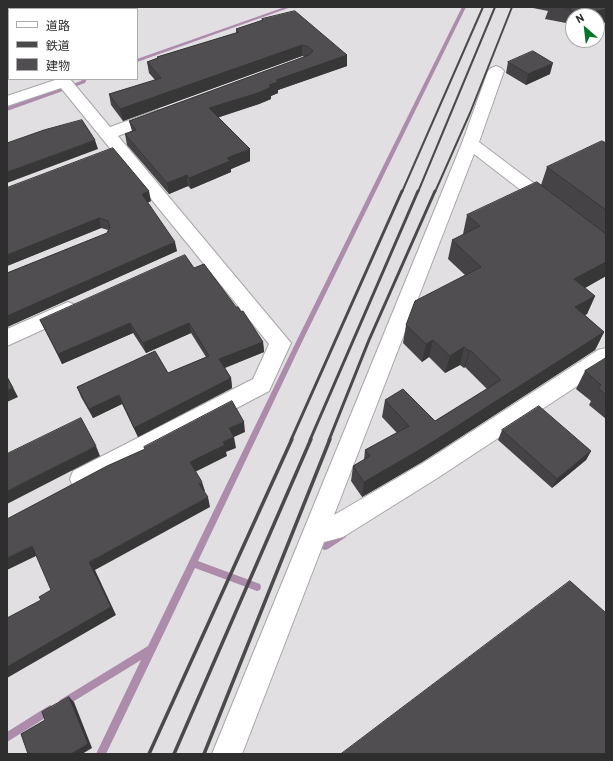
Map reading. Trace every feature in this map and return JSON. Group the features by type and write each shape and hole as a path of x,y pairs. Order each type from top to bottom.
{"street":[{"path":"227,754 470,143 496,71"},
{"path":"7,102 60,84 195,252 280,343 261,385 64,489"},
{"path":"110,146 172,110"},
{"path":"470,143 563,214"},
{"path":"7,338 86,302"},
{"path":"316,532 334,529 437,466 606,356"}],"building":[{"path":"561,7 606,7 606,9 605,8"},
{"path":"295,11 347,55 276,80 278,82 269,85 271,87 258,93 209,108 250,149 227,158 230,161 189,178 187,175 167,183 125,134 136,130 129,121 309,55 313,51 309,47 302,45 120,109 109,94 161,78 147,62 158,58 157,57 239,32 236,29 263,20 262,19"},
{"path":"7,46 8,65 7,65"},
{"path":"533,51 553,63 528,74 508,62"},
{"path":"82,120 95,140 7,172 7,143 44,130"},
{"path":"602,141 606,143 606,210 547,167"},
{"path":"113,148 149,191 142,194 175,242 7,316 7,273 107,233 110,227 108,221 99,218 7,255 7,188"},
{"path":"537,182 606,234 606,262 574,279 595,296 575,307 604,332 426,446 364,482 353,466 370,456 365,450 409,426 385,400 403,389 435,421 501,380 470,350 469,351 464,347 450,356 433,340 426,344 406,325 415,301 481,267 452,240 480,226 467,215"},
{"path":"185,255 194,268 204,264 236,307 238,307 241,312 243,311 263,342 219,359 231,378 134,428 119,395 89,409 77,387 155,351 168,373 209,356 189,323 143,343 130,323 58,354 40,320"},
{"path":"606,358 606,395 598,388 601,385 585,371"},
{"path":"7,377 13,388 7,391"},
{"path":"232,401 244,422 229,428 234,437 223,442 225,445 190,462 202,482 199,484 208,497 89,562 111,607 7,667 7,618 41,600 39,597 51,590 32,546 7,558 7,519 107,466 145,449 144,447"},
{"path":"539,406 591,451 557,479 502,430"},
{"path":"81,418 96,446 7,491 7,454"},
{"path":"570,581 606,613 606,754 341,754"},
{"path":"69,697 88,744 71,754 28,754 21,734 45,720 42,712"}],"waterway":[{"path":"138,61 289,7"},
{"path":"101,754 299,342 464,7"},
{"path":"7,109 83,82 84,80"},
{"path":"325,546 343,534"},
{"path":"193,563 257,587"},
{"path":"63,703 150,650"},
{"path":"7,737 50,710"}],"railway":[{"path":"402,192 483,7"},
{"path":"418,192 495,7"},
{"path":"435,192 470,113 512,7"},
{"path":"291,440 402,191"},
{"path":"310,440 418,191"},
{"path":"329,440 369,340 435,191"},
{"path":"149,754 292,439"},
{"path":"174,754 311,439"},
{"path":"204,754 330,439"}]}
